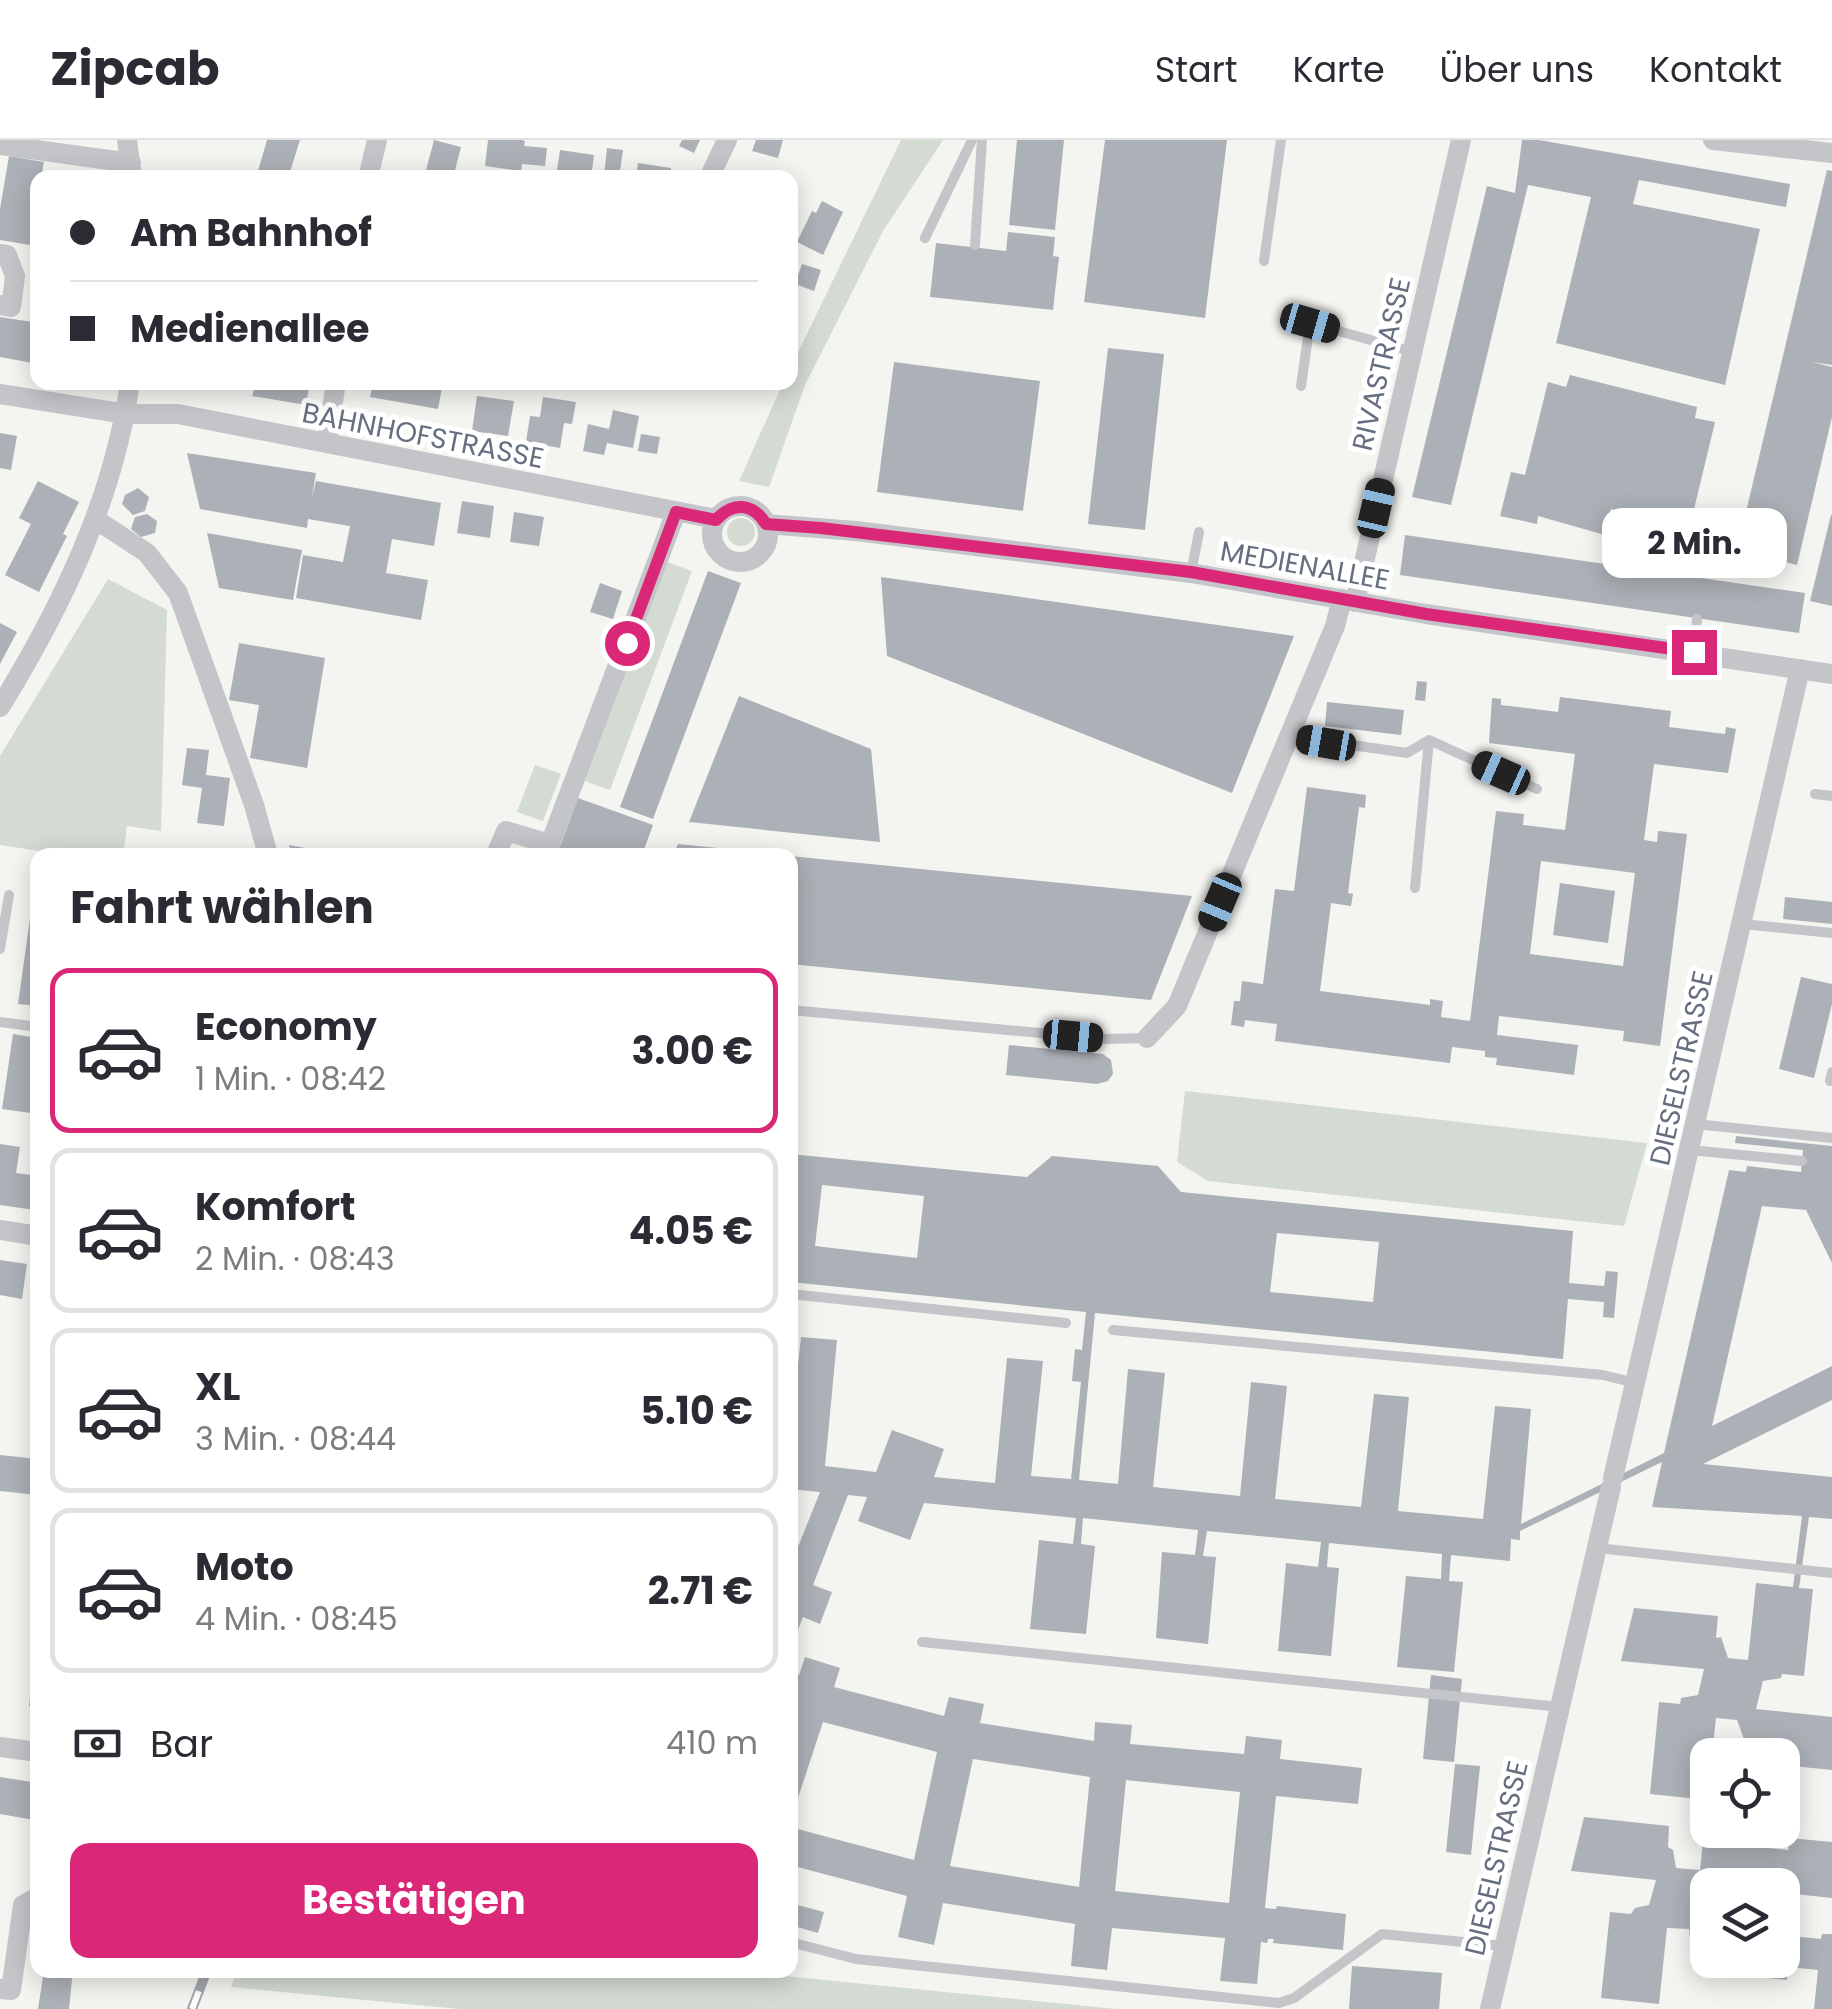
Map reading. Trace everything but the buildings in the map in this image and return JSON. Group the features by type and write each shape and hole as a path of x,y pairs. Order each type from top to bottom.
{"street":[{"path":"0,145 131,170 127,140"},
{"path":"370,170 376,140"},
{"path":"713,170 728,140"},
{"name":"RIVASTRASSE","path":"1147,1038 1177,1006 1334,626 1349,601 1462,140"},
{"path":"1713,140 1832,153"},
{"path":"0,254 7,255 16,276 11,306 0,305"},
{"path":"0,708 62,598 95,520 126,414 129,390"},
{"path":"327,443 335,390"},
{"name":"BAHNHOFSTRASSE","path":"0,394 126,414 178,414 716,520"},
{"path":"746,506 759,513 768,533 762,550 756,557 728,559 716,546 716,520 729,508 746,506"},
{"path":"549,848 676,512"},
{"path":"95,520 147,553 178,592 266,848"},
{"name":"MEDIENALLEE","path":"766,524 1191,572 1349,601 1832,674"},
{"name":"DIESELSTRASSE","path":"1490,2009 1800,669"},
{"path":"499,848 506,830 544,848"},
{"path":"0,1230 30,1235"},
{"path":"0,1747 30,1751"},
{"path":"0,1989 10,1990 22,1905 30,1901"}],"lane":[{"path":"925,238 972,140"},
{"path":"976,245 982,140"},
{"path":"1264,260 1282,140"},
{"path":"1302,386 1310,323 1412,352"},
{"path":"1191,572 1199,532"},
{"path":"1694,652 1697,619"},
{"path":"1289,736 1407,754 1429,740"},
{"path":"1429,740 1537,790"},
{"path":"1415,888 1429,740"},
{"path":"1815,794 1832,796"},
{"path":"0,950 8,894"},
{"path":"1742,924 1832,933"},
{"path":"798,1011 1106,1039 1147,1038"},
{"path":"0,1022 30,1026"},
{"path":"1695,1124 1832,1138"},
{"path":"1690,1150 1802,1160"},
{"path":"798,1295 1066,1323"},
{"path":"1114,1330 1603,1375 1636,1383"},
{"path":"1598,1548 1832,1573"},
{"path":"922,1642 1560,1707"},
{"path":"798,1944 856,1958 1278,2003 1294,1998 1382,1934 1504,1946"}],"shaded area":[{"path":"901,140 943,140 883,231 805,385 769,487 739,481 780,390 798,390 798,352"},
{"path":"741,518 751,522 755,532 751,542 741,546 731,542 727,532 731,522"},
{"path":"667,562 692,571 610,790 585,781"},
{"path":"108,579 167,610 161,831 127,826 124,848 30,850 0,845 0,756"},
{"path":"535,765 561,774 543,821 517,812"},
{"path":"1185,1091 1647,1143 1624,1226 1208,1181 1177,1162"},
{"path":"798,1977 1116,2009 459,2009 231,1987 234,1978"}],"railway":[{"path":"192,2009 204,1978"}],"route":[{"path":"627,643 676,512 716,520 729,508 746,506 759,513 766,524 1191,572 1426,614 1694,652"}]}
